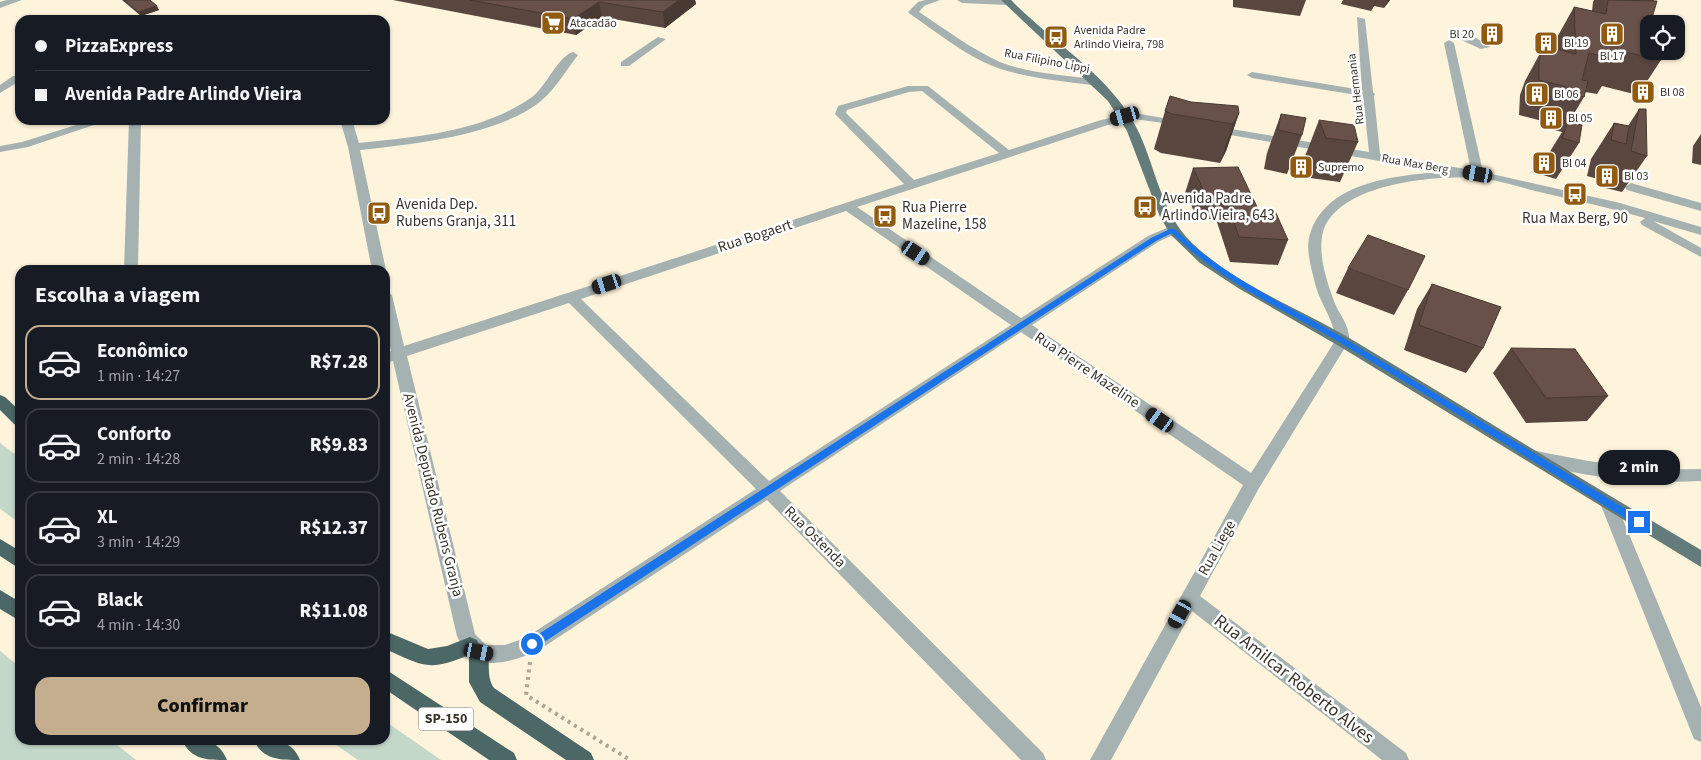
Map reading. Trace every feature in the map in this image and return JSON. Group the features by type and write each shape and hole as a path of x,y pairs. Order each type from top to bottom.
{"highway":[{"path":"0,401 15,415"},
{"path":"0,546 15,557"},
{"path":"0,598 15,609"},
{"path":"390,642 428,658 475,649 479,682 487,695 584,760"},
{"name":"SP-150","path":"390,681 507,760"},
{"path":"198,745 217,760"},
{"path":"270,745 290,760"}],"main road":[{"path":"1007,1 1098,84 1125,116 1173,230 1189,247 1229,275 1342,341 1528,456 1701,559"}],"street":[{"path":"0,5 17,0"},
{"name":"Rua Filipino Lippi","path":"935,0 921,4 913,12 965,47 998,64 1016,70 1098,84"},
{"path":"962,0 1007,1"},
{"name":"Rua Hermania","path":"1360,20 1370,94 1375,157"},
{"path":"1342,341 1341,328 1328,304 1316,262 1317,230 1330,210 1356,192 1386,182 1436,176 1478,174 1451,38 1473,40 1485,48"},
{"path":"625,64 661,39"},
{"path":"354,147 417,140 452,133 508,113 538,98 563,64 573,55"},
{"path":"1252,75 1370,94"},
{"path":"0,90 15,79"},
{"path":"912,185 840,114 842,108 908,89 924,88 1007,154"},
{"name":"Rua Max Berg","path":"1125,116 1478,174 1616,206 1701,231"},
{"name":"Rua Bogaert","path":"392,356 570,296 1125,116"},
{"path":"0,149 24,144 87,125"},
{"path":"131,265 135,125"},
{"path":"347,125 354,147 378,265"},
{"path":"1632,188 1701,207"},
{"name":"Rua Pierre Mazeline","path":"847,206 1252,483"},
{"path":"1616,206 1701,252"},
{"path":"475,649 496,655 524,648 1021,324 1153,239 1173,230"},
{"name":"Rua Ostenda","path":"570,296 768,490 1036,760"},
{"name":"Avenida Deputado Rubens Granja","path":"390,339 392,356 475,649"},
{"name":"Rua Liege","path":"1100,760 1252,483 1342,341"},
{"path":"1528,456 1616,473 1678,477 1701,475"},
{"path":"1608,504 1701,732"},
{"name":"Rua Amilcar Roberto Alves","path":"1189,598 1399,760"}],"path":[{"path":"524,648 526,695 630,760"}],"green space":[{"path":"0,443 15,454 15,520 0,509"},
{"path":"0,651 15,663 15,745 117,745 136,760 0,760"},
{"path":"390,724 441,760 358,760 336,745 390,745"}],"building":[{"path":"124,0 150,0 157,6 138,12"},
{"path":"470,0 679,0 663,12 599,2 573,19"},
{"path":"1608,0 1657,1 1653,15 1640,15 1640,55 1620,51 1619,60 1589,53 1582,80 1588,81 1584,97 1569,93 1571,88 1539,80 1539,60 1544,46 1576,54 1574,7 1606,14"},
{"path":"1170,96 1191,102 1238,106 1239,113 1233,124 1172,114 1165,111"},
{"path":"1639,109 1646,109 1647,156 1631,151"},
{"path":"1281,114 1306,118 1302,135 1278,130"},
{"path":"1319,120 1354,125 1358,142 1326,138"},
{"path":"1568,122 1582,125 1579,143 1562,138"},
{"path":"1614,123 1629,126 1626,144 1611,140"},
{"path":"1238,167 1259,211 1275,211 1288,240 1239,237 1224,194 1206,195 1193,168"},
{"path":"1368,235 1425,256 1408,290 1348,268"},
{"path":"1432,284 1501,307 1483,348 1419,325"},
{"path":"1511,348 1575,349 1608,396 1546,398"}],"place":[{"name":"Atacadão","path":"553,23"},
{"name":"Bl 20","path":"1492,34"},
{"name":"Bl 17","path":"1612,34"},
{"name":"Avenida Padre Arlindo Vieira, 798","path":"1056,37"},
{"name":"Bl 19","path":"1546,43"},
{"name":"Bl 08","path":"1643,92"},
{"name":"Bl 06","path":"1537,94"},
{"name":"Bl 05","path":"1551,118"},
{"name":"Bl 04","path":"1544,163"},
{"name":"Supremo","path":"1301,167"},
{"name":"Bl 03","path":"1607,176"},
{"name":"Rua Max Berg, 90","path":"1575,194"},
{"name":"Avenida Padre Arlindo Vieira, 643","path":"1145,207"},
{"name":"Avenida Dep. Rubens Granja, 311","path":"379,213"},
{"name":"Rua Pierre Mazeline, 158","path":"885,216"}],"route":[{"path":"532,644 1021,324 1153,239 1173,230 1189,247 1229,275 1342,341 1639,522"}]}
